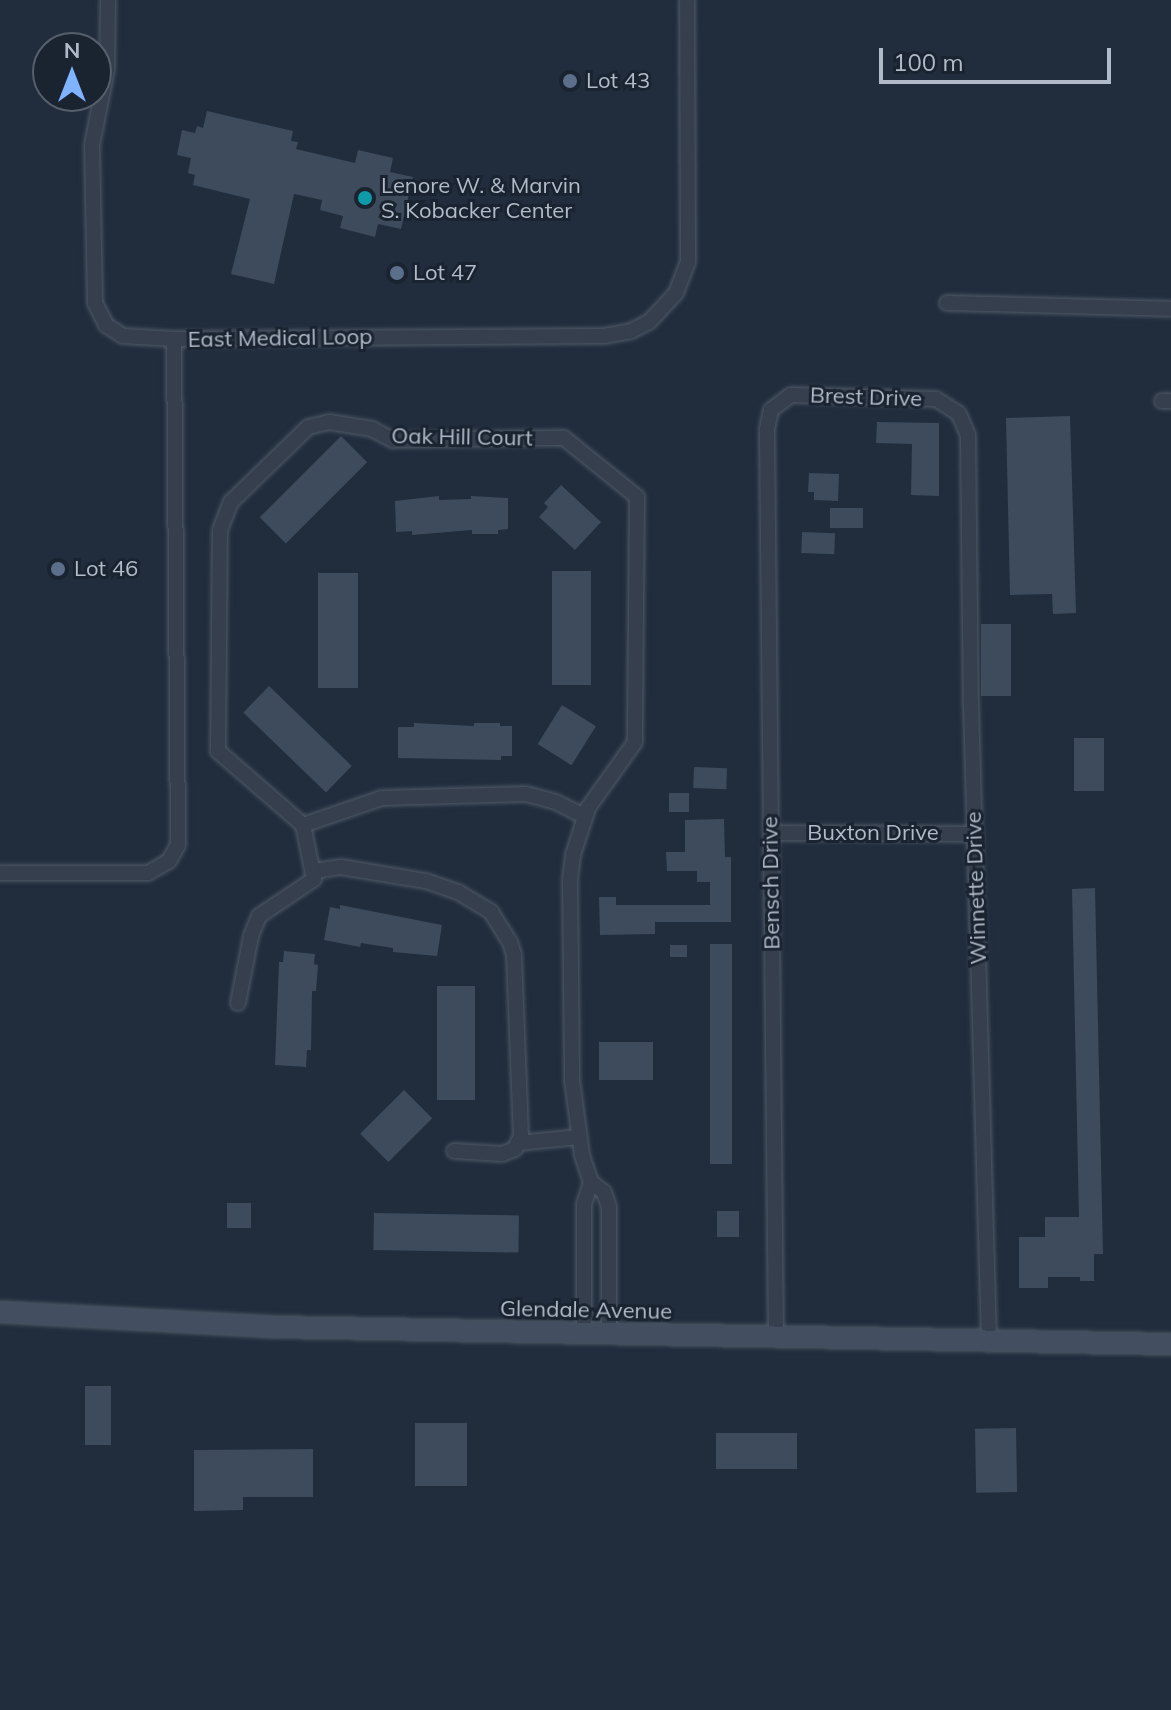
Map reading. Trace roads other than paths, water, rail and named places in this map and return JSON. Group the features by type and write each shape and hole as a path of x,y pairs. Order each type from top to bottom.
{"main road":[{"name":"Glendale Avenue","path":"0,1312 275,1327 1171,1344"}],"street":[{"path":"108,0 107,69 92,145 95,303 102,321 123,336 174,339"},
{"name":"East Medical Loop","path":"0,873 148,873 169,861 178,845 174,339 604,336 631,331 649,322 676,293 688,261 687,0"},
{"path":"947,303 1171,309"},
{"name":"Brest Drive","path":"767,429 771,410 791,395 921,397 950,406 965,423 968,435"},
{"name":"Oak Hill Court","path":"303,825 218,751 220,530 231,502 308,427 329,422 372,429 393,440 564,438 637,497 635,742 584,816 573,855 570,881 572,1080 579,1137 591,1182 584,1204 584,1334"},
{"name":"Bensch Drive","path":"767,429 776,1338"},
{"name":"Winnette Drive","path":"968,435 989,1341"},
{"path":"238,1003 251,936 259,916 314,879 315,871 303,825 382,798 526,794 556,802 584,816"},
{"name":"Buxton Drive","path":"771,833 975,834"},
{"path":"315,871 341,867 426,881 475,902 500,923 514,955 521,1136 515,1149 502,1154 454,1151"},
{"path":"518,1143 579,1137"},
{"name":"Oak Hill Court","path":"591,1182 604,1192 609,1207 609,1334"}],"place":[{"name":"Lot 43","path":"570,81"},
{"name":"Lenore W. & Marvin S. Kobacker Center","path":"365,198"},
{"name":"Lot 47","path":"397,273"},
{"name":"Lot 46","path":"58,569"}]}
